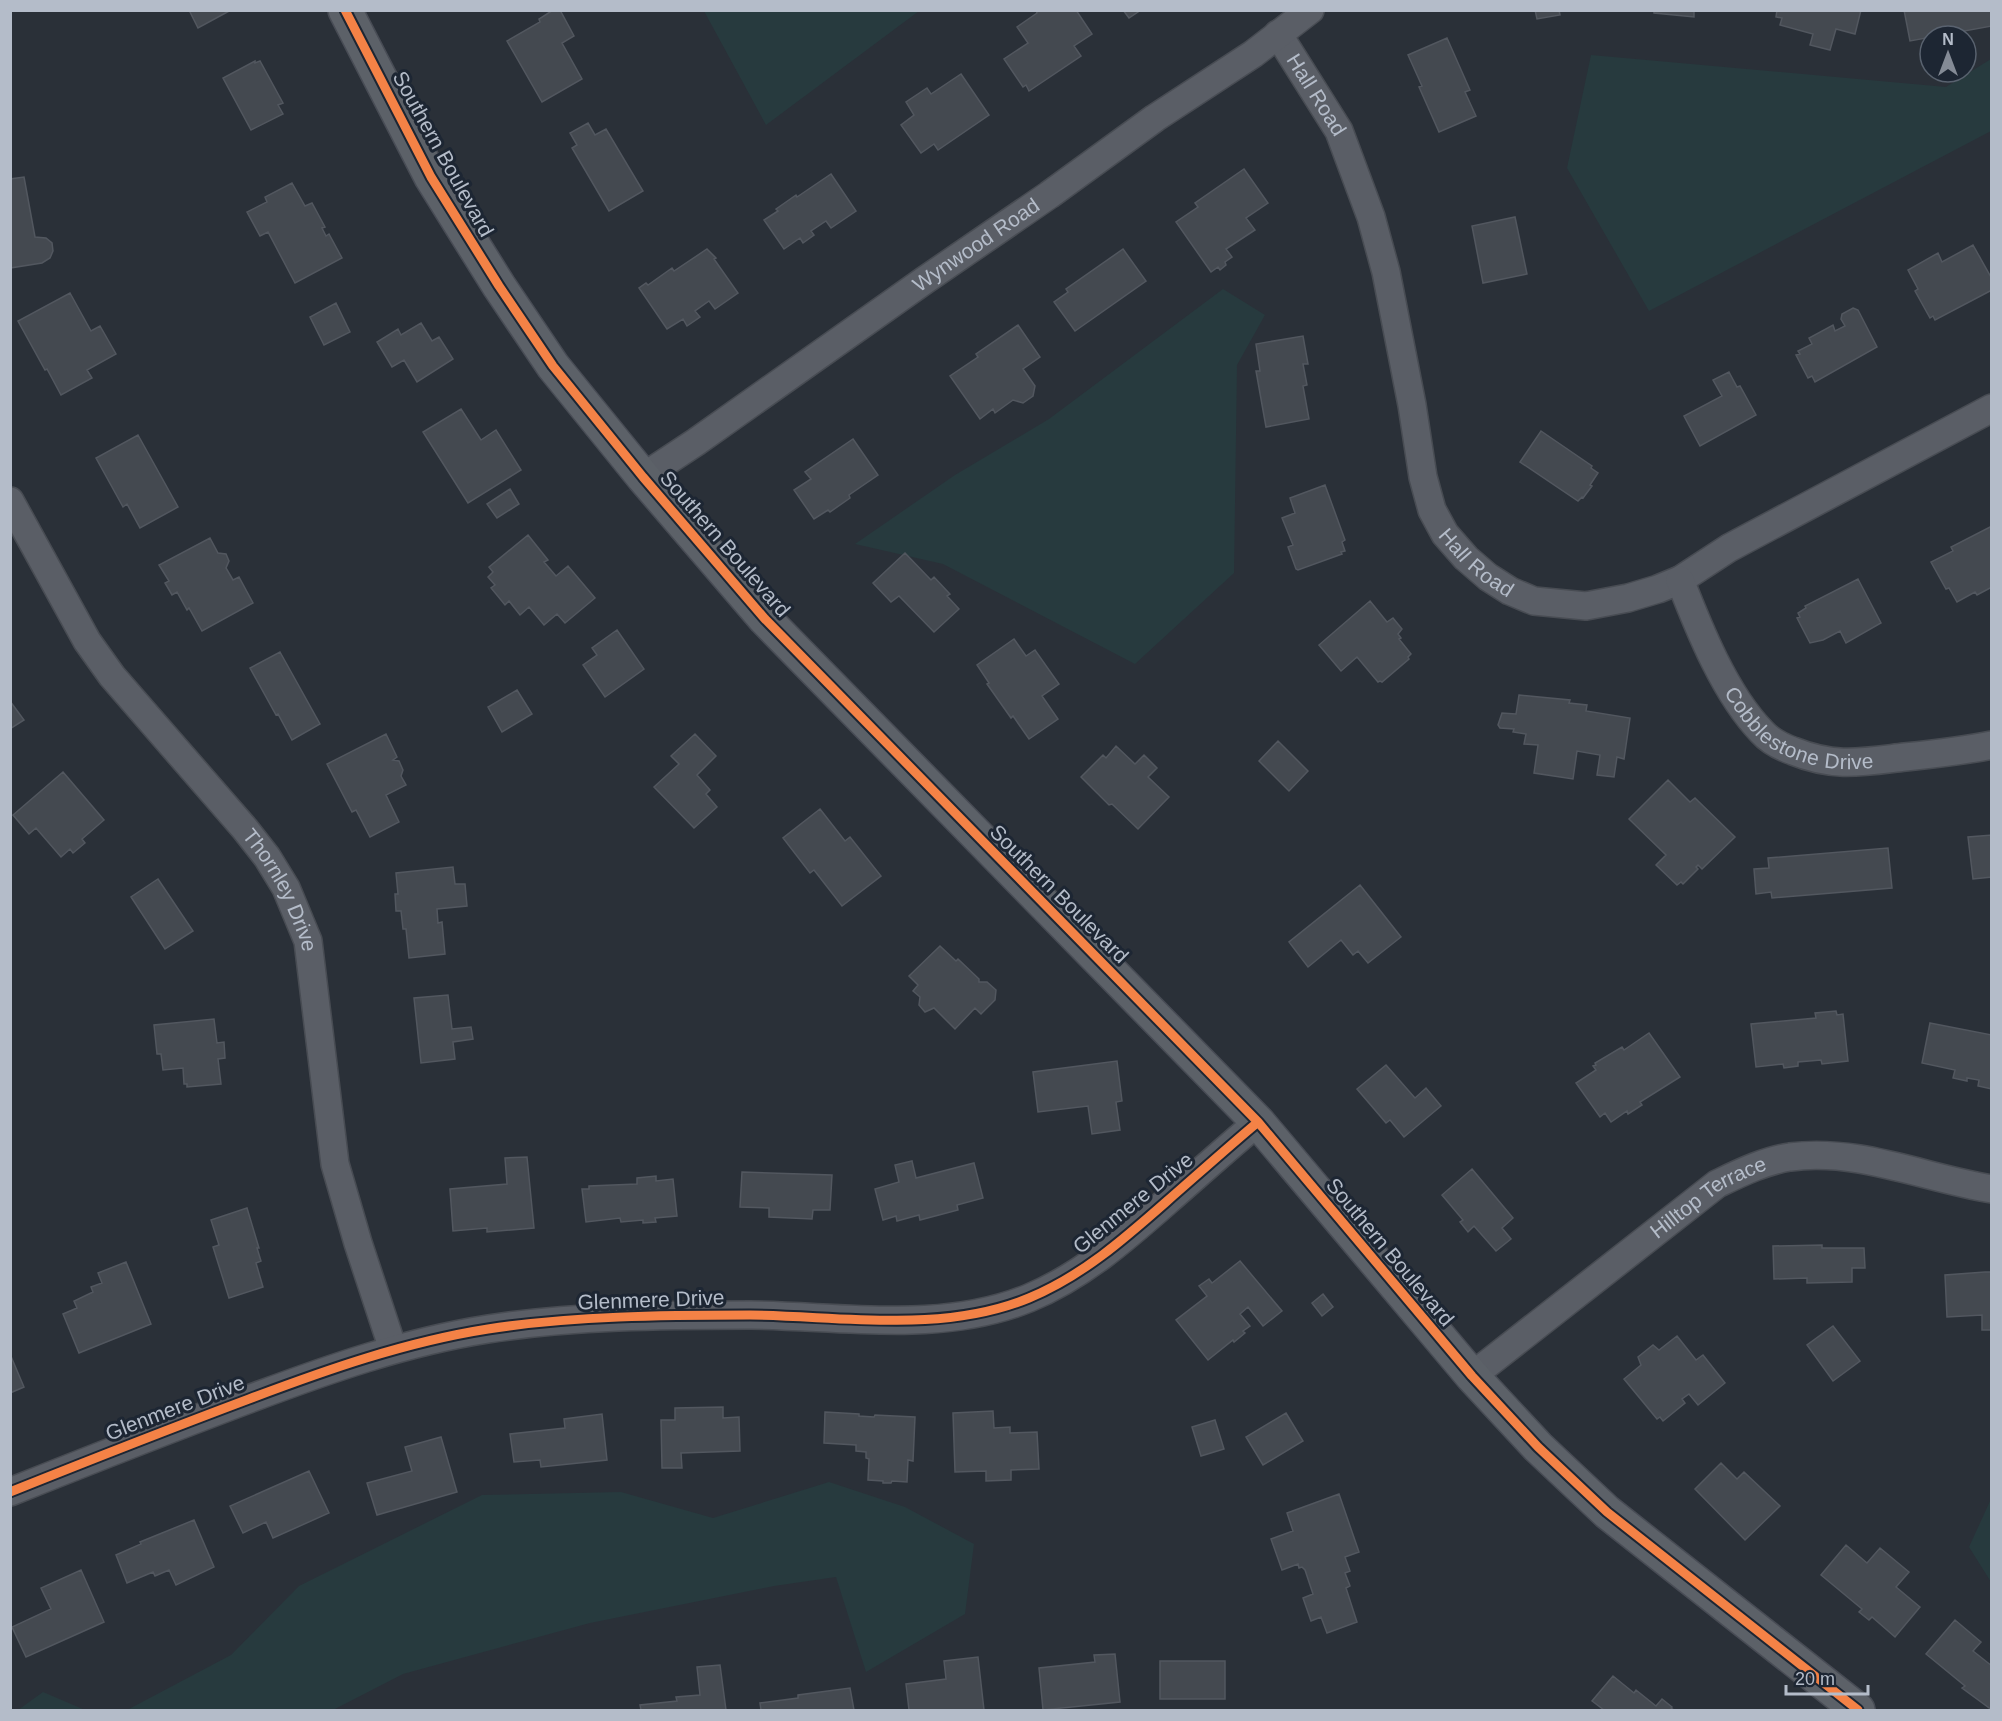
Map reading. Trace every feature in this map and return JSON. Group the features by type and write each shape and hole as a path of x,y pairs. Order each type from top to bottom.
{"main road":[{"name":"Southern Boulevard","path":"345,10 431,177 499,286 553,366 643,477 765,619 1258,1122 1472,1376 1538,1447 1607,1512 1857,1710"}],"street":[{"name":"Wynwood Road","path":"643,477 1049,195 1155,118 1253,54 1310,10"},
{"name":"Hall Road","path":"1278,34 1339,131 1371,217 1386,272 1410,394 1423,477 1432,510 1445,534 1466,558 1488,577 1510,591 1534,601 1586,606 1629,598 1658,589 1680,580 1729,548 1992,408"},
{"name":"Thornley Drive","path":"10,501 93,650 112,676 267,857 300,917 308,941 335,1164 393,1350"},
{"name":"Cobblestone Drive","path":"1680,580 1697,624 1734,696 1763,734 1783,747 1815,760 1852,763 1959,752 1992,745"},
{"name":"Glenmere Drive","path":"10,1492 297,1381 393,1350 488,1329 598,1318 749,1315 909,1320 966,1316 999,1310 1070,1278 1112,1249 1258,1122"},
{"name":"Hilltop Terrace","path":"1472,1376 1717,1184 1750,1168 1789,1157 1842,1156 1889,1164 1992,1190"}],"green space":[{"path":"704,11 919,11 766,125"},
{"path":"1591,55 1946,87 1951,84 1978,84 1978,67 1991,59 1991,131 1649,311 1567,168"},
{"path":"1223,289 1265,315 1237,365 1234,573 1135,664 943,564 855,544 955,475 1049,419"},
{"path":"829,1482 905,1507 974,1544 965,1614 866,1672 836,1577 774,1586 590,1623 403,1674 333,1710 127,1710 231,1655 299,1586 482,1495 621,1492 713,1518"},
{"path":"1991,1499 1991,1582 1969,1547"},
{"path":"43,1692 85,1710 18,1710"}],"building":[{"path":"189,10 231,10 198,28"},
{"path":"553,10 560,10 574,36 562,43 582,79 542,102 507,41 540,22 539,19"},
{"path":"1036,10 1076,10 1092,34 1074,46 1081,56 1029,91 1026,85 1023,87 1004,59 1028,43 1017,27 1037,13"},
{"path":"1123,10 1141,10 1129,18"},
{"path":"1535,10 1559,10 1560,15 1537,19"},
{"path":"1654,10 1694,10 1694,17 1654,13"},
{"path":"1777,10 1861,10 1855,34 1836,29 1830,50 1810,45 1813,34 1780,25 1782,18 1776,17"},
{"path":"1904,10 1991,10 1992,26 1978,29 1978,24 1918,24 1918,40 1910,41"},
{"path":"1447,38 1470,90 1465,92 1476,116 1439,132 1408,55"},
{"path":"255,61 255,63 260,61 283,103 278,105 283,114 251,130 223,78"},
{"path":"961,74 989,115 938,150 934,144 921,153 901,125 914,115 906,102 927,88 931,94"},
{"path":"588,123 595,135 606,129 643,191 609,211 572,148 577,145 570,133"},
{"path":"1244,169 1268,203 1246,218 1255,230 1226,249 1232,257 1220,270 1218,267 1211,272 1176,222 1198,207 1195,203"},
{"path":"831,174 856,211 831,228 826,221 811,231 814,235 803,243 800,238 784,249 764,220 796,195 797,197"},
{"path":"24,177 35,237 46,238 52,243 53,251 50,258 42,263 10,268 10,179"},
{"path":"292,183 305,206 312,203 325,227 322,228 326,236 329,234 342,258 295,283 268,232 260,236 247,212 267,202 265,197"},
{"path":"1515,217 1527,274 1483,283 1472,226"},
{"path":"1973,245 1992,279 1992,290 1935,320 1933,316 1930,318 1915,291 1918,289 1908,270 1938,253 1942,262"},
{"path":"707,249 716,258 714,259 738,293 715,309 709,301 695,311 700,317 687,326 683,319 667,329 639,288 646,283 648,285 672,268 674,271"},
{"path":"1123,249 1146,281 1075,331 1054,302 1068,292 1066,289"},
{"path":"70,293 91,331 100,326 116,354 87,370 92,378 61,395 18,321"},
{"path":"336,303 350,332 324,345 310,317"},
{"path":"1853,308 1858,310 1877,347 1815,382 1812,376 1808,378 1796,355 1800,354 1798,351 1812,344 1809,338 1833,325 1835,331 1845,326 1841,319 1842,314"},
{"path":"421,323 432,341 439,337 453,359 417,382 404,360 392,367 377,342 398,329 401,335"},
{"path":"1018,325 1040,357 1023,369 1035,386 1033,396 1023,403 1013,400 995,413 993,409 980,419 950,376 978,357 976,354"},
{"path":"1303,336 1308,364 1303,364 1307,385 1303,386 1309,419 1266,427 1256,371 1260,371 1256,344"},
{"path":"1729,372 1737,387 1740,386 1756,415 1700,446 1684,416 1722,396 1713,380"},
{"path":"461,409 481,440 496,430 521,470 468,503 423,432"},
{"path":"1541,431 1592,466 1591,468 1598,473 1590,485 1592,486 1578,501 1520,462"},
{"path":"138,435 178,507 140,528 127,504 123,507 96,458"},
{"path":"853,439 878,475 849,495 850,498 830,512 828,510 814,519 794,490 811,479 805,472"},
{"path":"1325,485 1345,540 1342,542 1345,551 1298,570 1288,547 1293,545 1282,518 1295,513 1290,498"},
{"path":"510,489 519,504 497,518 487,504"},
{"path":"1992,526 1992,587 1977,595 1975,592 1957,602 1949,588 1946,589 1931,562 1953,551 1951,547"},
{"path":"528,535 548,560 544,562 556,576 568,566 595,598 565,623 557,614 544,625 529,607 520,615 509,601 505,605 491,588 495,585 488,577 493,572 489,567"},
{"path":"210,538 218,553 226,554 229,561 226,568 233,580 239,577 253,603 202,631 177,592 172,595 165,583 169,581 159,565"},
{"path":"905,553 931,580 934,577 950,594 947,596 959,609 934,632 899,596 891,602 873,583"},
{"path":"1858,579 1881,623 1846,643 1840,631 1823,640 1810,643 1797,618 1800,617 1798,613 1806,608 1805,606"},
{"path":"1370,601 1387,622 1393,618 1402,629 1398,634 1401,638 1399,639 1411,654 1409,659 1382,682 1378,682 1357,657 1341,671 1319,645"},
{"path":"617,630 644,669 605,697 583,665 597,655 592,648"},
{"path":"1014,639 1026,656 1035,650 1059,684 1042,696 1058,719 1029,739 987,684 989,683 977,665"},
{"path":"280,652 320,724 292,740 250,668"},
{"path":"517,690 532,714 502,732 488,707"},
{"path":"1519,695 1570,700 1569,703 1587,705 1586,711 1630,718 1624,759 1617,757 1614,777 1597,775 1600,755 1577,751 1573,779 1534,773 1538,745 1524,744 1526,734 1513,732 1514,729 1500,728 1498,725 1502,713 1516,714"},
{"path":"10,701 24,720 10,729"},
{"path":"386,734 397,757 393,760 399,761 403,770 401,776 406,785 386,795 399,822 370,837 356,810 352,812 327,764"},
{"path":"695,734 716,756 697,775 710,790 706,794 717,807 694,828 654,787 679,764 671,756"},
{"path":"1278,741 1308,771 1289,791 1259,761"},
{"path":"1116,746 1135,764 1144,755 1157,768 1148,777 1169,797 1138,829 1112,804 1109,805 1081,777 1103,755 1106,758"},
{"path":"63,772 104,820 82,839 85,843 73,853 70,849 61,857 36,828 29,834 13,815"},
{"path":"1668,780 1690,802 1695,798 1735,837 1702,869 1698,865 1696,867 1698,869 1683,884 1681,882 1677,885 1656,865 1666,855 1629,819"},
{"path":"820,809 845,841 850,837 881,876 842,906 814,870 810,873 783,838"},
{"path":"1992,835 1992,877 1973,879 1968,837"},
{"path":"1888,848 1892,888 1772,898 1771,892 1756,894 1754,869 1769,868 1768,858"},
{"path":"453,867 455,884 465,884 467,906 437,909 438,923 442,922 445,954 409,958 406,929 403,929 401,911 396,911 395,894 398,894 396,873"},
{"path":"158,879 193,931 165,949 131,897"},
{"path":"1360,885 1401,937 1368,963 1358,951 1353,955 1341,940 1308,967 1289,942"},
{"path":"940,946 956,961 958,959 979,979 979,982 987,982 996,990 995,1000 981,1014 975,1008 955,1029 934,1008 925,1012 919,1005 920,997 913,991 918,985 909,976"},
{"path":"448,995 452,1029 471,1027 473,1039 453,1042 455,1059 421,1063 414,998"},
{"path":"1836,1011 1837,1015 1843,1014 1848,1061 1822,1064 1821,1060 1798,1062 1798,1066 1784,1068 1783,1064 1756,1067 1751,1024 1816,1018 1815,1013"},
{"path":"214,1019 217,1043 224,1042 225,1058 218,1059 221,1084 187,1087 187,1084 184,1084 183,1068 163,1070 161,1054 157,1054 154,1025"},
{"path":"1930,1023 1992,1035 1992,1089 1978,1086 1979,1080 1967,1078 1967,1081 1953,1078 1955,1070 1922,1063"},
{"path":"1649,1033 1680,1077 1640,1102 1642,1105 1628,1114 1627,1111 1611,1122 1605,1113 1600,1117 1576,1083 1596,1070 1593,1066 1596,1065 1595,1063 1622,1047 1624,1050"},
{"path":"1117,1061 1122,1101 1116,1102 1120,1130 1092,1134 1088,1106 1038,1112 1033,1072"},
{"path":"1386,1065 1415,1098 1426,1088 1441,1106 1404,1137 1390,1120 1386,1123 1357,1089"},
{"path":"527,1157 534,1228 487,1232 487,1228 453,1231 450,1189 507,1184 505,1158"},
{"path":"912,1161 916,1178 974,1163 983,1198 957,1205 958,1210 920,1220 919,1215 897,1221 896,1216 883,1220 875,1189 899,1182 895,1165"},
{"path":"1472,1169 1513,1218 1502,1228 1511,1239 1496,1251 1474,1226 1468,1232 1460,1222 1463,1220 1442,1195"},
{"path":"742,1172 832,1175 830,1210 813,1210 812,1219 769,1217 769,1208 740,1207"},
{"path":"656,1176 656,1181 673,1179 677,1216 655,1218 656,1222 643,1223 643,1220 621,1222 620,1218 586,1222 582,1189 589,1189 589,1186 637,1184 637,1178"},
{"path":"247,1208 259,1248 257,1248 261,1261 256,1263 263,1287 229,1298 213,1247 219,1245 211,1220"},
{"path":"1822,1245 1822,1248 1864,1248 1865,1268 1852,1268 1852,1282 1807,1283 1807,1278 1774,1279 1773,1246"},
{"path":"1240,1261 1282,1311 1263,1326 1248,1307 1240,1314 1250,1326 1243,1331 1245,1333 1208,1360 1176,1320 1207,1296 1199,1286 1209,1279 1212,1283"},
{"path":"126,1262 151,1324 79,1353 63,1314 77,1308 74,1301 93,1292 91,1287 102,1283 98,1273"},
{"path":"1992,1272 1992,1330 1982,1330 1982,1315 1947,1317 1945,1275"},
{"path":"1323,1294 1333,1307 1322,1316 1312,1303"},
{"path":"1833,1326 1860,1361 1833,1381 1807,1345"},
{"path":"1677,1336 1696,1360 1703,1355 1725,1383 1698,1405 1689,1394 1682,1399 1685,1403 1663,1421 1660,1417 1657,1419 1624,1379 1641,1365 1638,1357 1653,1345 1659,1350"},
{"path":"10,1354 24,1387 10,1393"},
{"path":"723,1407 723,1418 739,1417 740,1451 681,1453 682,1468 662,1468 661,1420 675,1420 675,1408"},
{"path":"993,1411 994,1428 1010,1427 1010,1433 1037,1432 1039,1469 1011,1470 1011,1480 986,1481 986,1471 955,1472 953,1413"},
{"path":"825,1412 874,1417 875,1415 915,1417 913,1461 908,1460 907,1482 883,1483 883,1481 868,1480 869,1459 866,1458 866,1452 856,1451 856,1445 824,1443"},
{"path":"1286,1413 1303,1441 1263,1465 1246,1437"},
{"path":"602,1414 607,1460 541,1467 540,1460 514,1462 510,1434 565,1428 564,1419"},
{"path":"1215,1420 1224,1449 1201,1456 1192,1427"},
{"path":"441,1437 457,1492 377,1515 367,1483 412,1471 405,1447"},
{"path":"1721,1463 1737,1479 1744,1472 1780,1506 1745,1540 1695,1489"},
{"path":"309,1471 329,1513 273,1538 266,1522 243,1533 230,1506"},
{"path":"1339,1494 1359,1552 1345,1557 1350,1571 1345,1573 1350,1586 1346,1588 1357,1622 1327,1633 1321,1617 1311,1621 1303,1598 1313,1594 1305,1570 1302,1567 1299,1568 1298,1564 1282,1570 1271,1539 1293,1531 1287,1513"},
{"path":"194,1520 214,1567 176,1585 169,1570 155,1576 153,1572 127,1583 116,1555 141,1544 140,1542"},
{"path":"1846,1545 1867,1563 1880,1548 1909,1572 1896,1587 1920,1607 1895,1637 1872,1617 1869,1620 1859,1612 1862,1609 1821,1575"},
{"path":"81,1570 104,1622 26,1657 12,1627 51,1609 41,1588"},
{"path":"1955,1620 1981,1642 1973,1651 1992,1666 1992,1710 1962,1688 1965,1686 1926,1654"},
{"path":"1115,1654 1120,1702 1043,1710 1039,1668 1095,1662 1094,1655"},
{"path":"978,1657 984,1710 909,1710 906,1684 946,1679 944,1661"},
{"path":"1160,1661 1225,1661 1225,1699 1160,1699"},
{"path":"720,1665 726,1710 641,1710 640,1705 677,1701 676,1697 700,1695 697,1667"},
{"path":"1613,1676 1634,1693 1636,1690 1656,1706 1662,1699 1674,1710 1604,1710 1592,1701"},
{"path":"850,1688 854,1710 761,1710 760,1703"}],"cycle path":[{"path":"345,10 431,177 499,286 553,366 643,477 765,619 1258,1122 1472,1376 1538,1447 1607,1512 1858,1710"},
{"path":"10,1492 307,1378 396,1349 488,1329 552,1321 685,1315 785,1316 856,1320 927,1319 962,1316 996,1309 1048,1289 1102,1256 1258,1122"}]}
